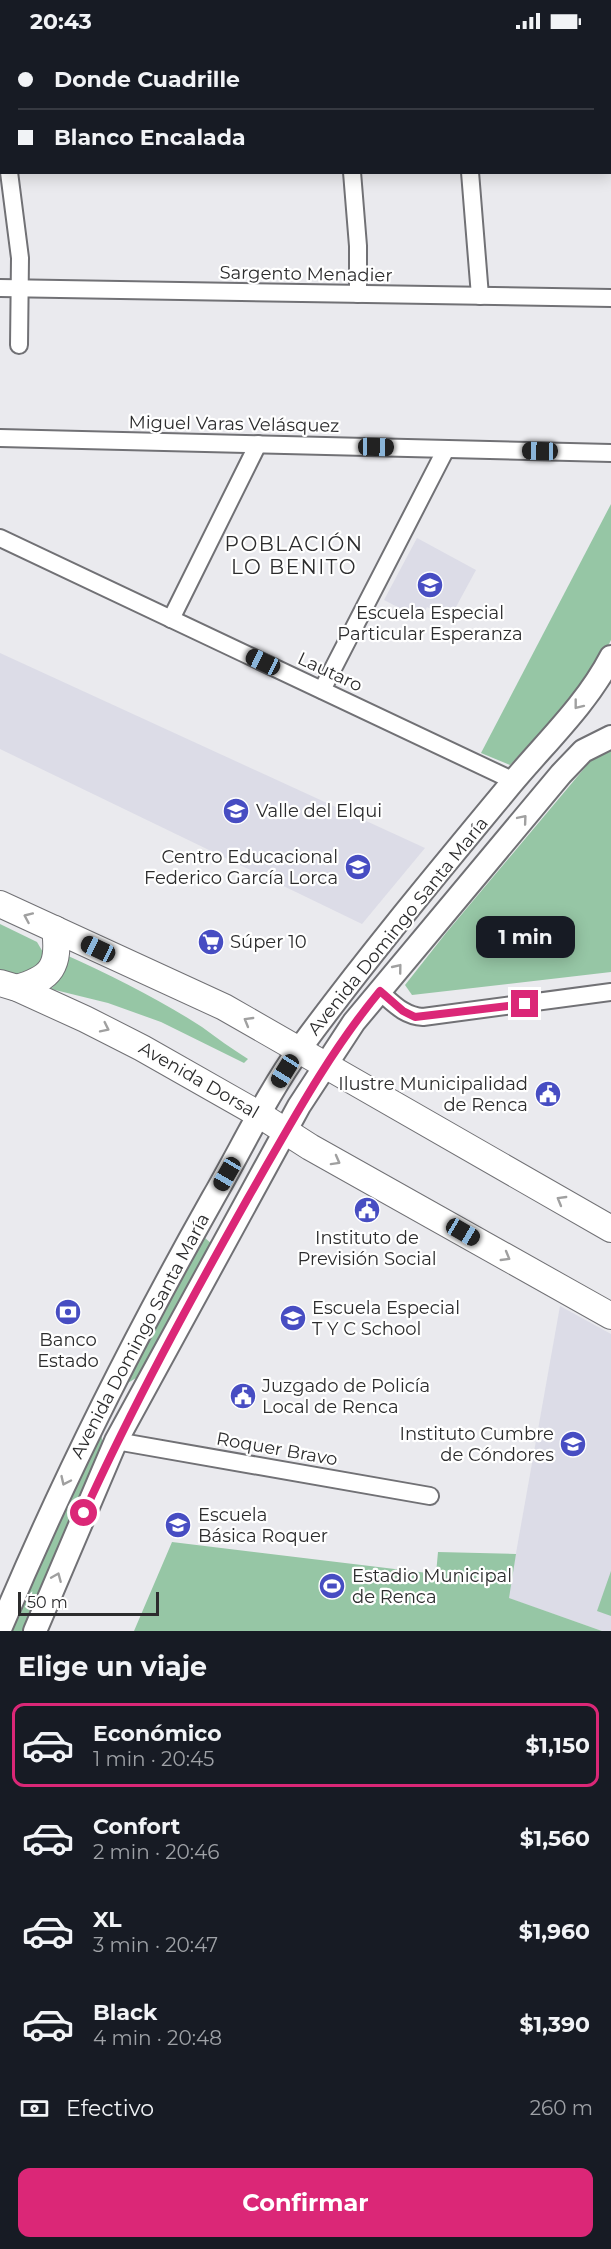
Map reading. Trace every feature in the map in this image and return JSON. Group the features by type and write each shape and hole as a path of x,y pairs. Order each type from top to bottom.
{"main road":[{"name":"Avenida Domingo Santa María","path":"0,1629 58,1496 100,1408 171,1273 273,1089 299,1050 405,912 588,692 611,657"},
{"name":"Avenida Domingo Santa María","path":"35,1631 116,1441 218,1252 299,1107 325,1066 354,1022 561,774 583,751 611,736"},
{"path":"0,904 204,997 611,1229"},
{"path":"9,985 36,982 49,973 55,959 55,930"},
{"name":"Avenida Dorsal","path":"9,985 115,1033 260,1115 310,1147 611,1316"}],"street":[{"path":"9,174 17,228 21,289 20,345"},
{"path":"352,174 358,246 358,294"},
{"path":"470,174 480,296"},
{"name":"Sargento Menadier","path":"0,288 611,298"},
{"name":"Miguel Varas Velásquez","path":"0,438 611,453"},
{"path":"171,619 258,444"},
{"path":"322,690 446,449"},
{"name":"Lautaro","path":"0,538 514,781"},
{"path":"380,991 403,1011 415,1017 611,992"},
{"name":"Roquer Bravo","path":"116,1441 430,1496"}],"shaded area":[{"name":"Escuela Especial Particular Esperanza","path":"417,538 476,570 450,618 427,607 421,619 384,600"},
{"name":"Valle del Elqui","path":"0,653 425,848 362,924 0,749"},
{"name":"Instituto Cumbre de Cóndores","path":"560,1306 611,1334 611,1631 602,1631 508,1598"}],"green space":[{"path":"611,504 611,640 595,672 510,765 481,753"},
{"path":"611,744 611,972 412,995 405,985 446,933 603,746"},
{"path":"0,924 37,942 44,954 39,971 27,976 0,974"},
{"path":"66,955 169,1007 248,1059 244,1063 161,1022 108,1003 51,989 62,973"},
{"path":"205,1238 212,1244 143,1374 126,1384 101,1432 103,1447 25,1631 11,1631 68,1494 126,1379"},
{"name":"Estadio Municipal de Renca","path":"172,1542 436,1574 438,1552 516,1554 509,1598 602,1631 134,1631"},
{"path":"611,1571 611,1616 597,1611"}],"place":[{"name":"Escuela Especial Particular Esperanza","path":"430,585"},
{"name":"Valle del Elqui","path":"236,811"},
{"name":"Centro Educacional Federico García Lorca","path":"358,867"},
{"name":"Súper 10","path":"211,942"},
{"name":"Ilustre Municipalidad de Renca","path":"548,1094"},
{"name":"Instituto de Previsión Social","path":"367,1210"},
{"name":"Banco Estado","path":"68,1312"},
{"name":"Escuela Especial T Y C School","path":"293,1318"},
{"name":"Juzgado de Policía Local de Renca","path":"243,1396"},
{"name":"Instituto Cumbre de Cóndores","path":"573,1444"},
{"name":"Escuela Básica Roquer","path":"178,1525"},
{"name":"Estadio Municipal de Renca","path":"332,1586"}],"district":[{"name":"POBLACIÓN LO BENITO","path":"294,556"}],"route":[{"path":"84,1513 136,1402 299,1107 354,1022 380,991 403,1011 415,1017 525,1004"}]}
